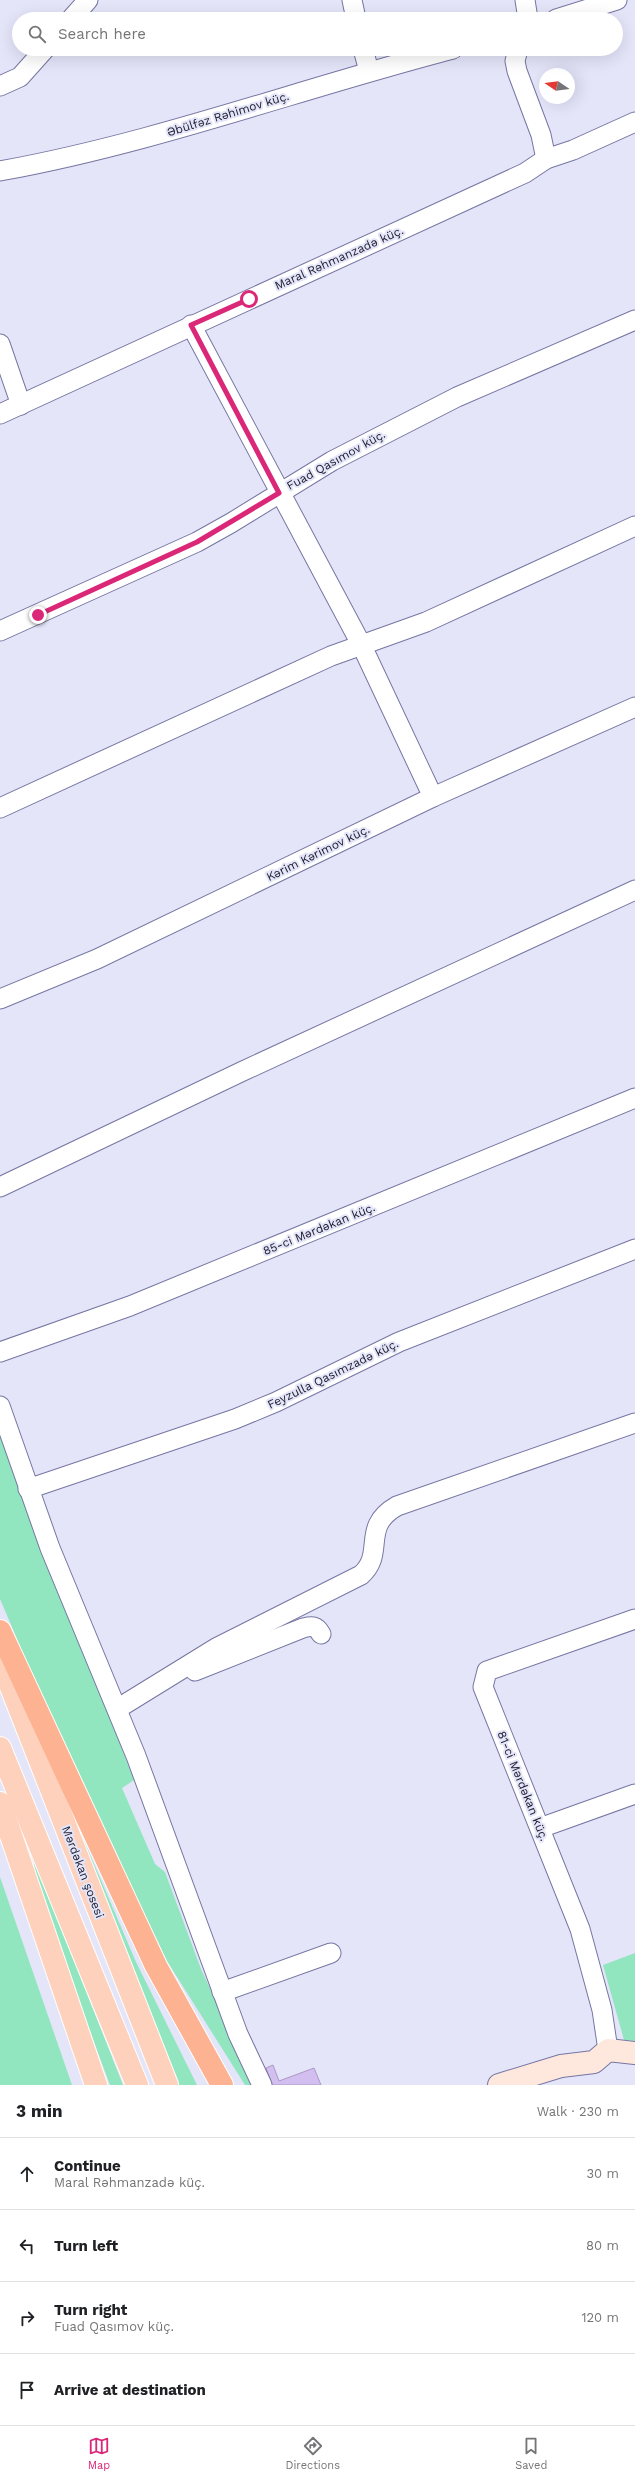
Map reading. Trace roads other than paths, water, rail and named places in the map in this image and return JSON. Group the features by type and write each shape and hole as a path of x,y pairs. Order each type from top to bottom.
{"highway":[{"path":"0,1631 156,1966 222,2085"}],"main road":[{"name":"Mərdəkan şosesi","path":"0,1659 166,2085"},
{"path":"0,1748 137,2085"},
{"path":"0,1803 96,2085"}],"street":[{"path":"78,12 88,0"},
{"path":"352,0 355,12"},
{"path":"525,0 527,12"},
{"path":"578,12 617,0"},
{"path":"0,86 20,77 39,56"},
{"path":"365,56 368,70"},
{"name":"Əbülfəz Rəhimov küç.","path":"0,171 59,160 167,133 368,70 425,56"},
{"path":"516,56 515,61 517,71 541,135 546,159"},
{"name":"Maral Rəhmanzadə küç.","path":"0,414 191,325 524,174 546,159 573,150 635,122"},
{"name":"Fuad Qasımov küç.","path":"0,631 197,542 332,461 457,397 635,320"},
{"path":"191,325 279,493 361,644 433,797"},
{"path":"0,344 21,405"},
{"path":"0,808 361,644 426,622 635,526"},
{"name":"Kərim Kərimov küç.","path":"0,999 97,959 433,797 635,707"},
{"path":"0,1187 243,1071 635,890"},
{"name":"85-ci Mərdəkan küç.","path":"0,1352 130,1306 635,1098"},
{"name":"Feyzulla Qasımzadə küç.","path":"28,1489 235,1419 276,1402 399,1342 635,1249"},
{"path":"0,1406 28,1489 53,1555 117,1709 238,2034 262,2085"},
{"path":"117,1709 222,1645 361,1576 368,1569 373,1558 378,1521 386,1512 396,1506 635,1423"},
{"name":"81-ci Mərdəkan küç.","path":"608,2050 602,2010 580,1929 483,1687 487,1671 635,1619"},
{"path":"180,1670 190,1672 196,1671 303,1628 312,1626 318,1628 321,1634"},
{"path":"540,1828 635,1794"},
{"path":"222,1992 331,1953"},
{"path":"499,2085 561,2066 594,2062 608,2050 635,2053"}]}
